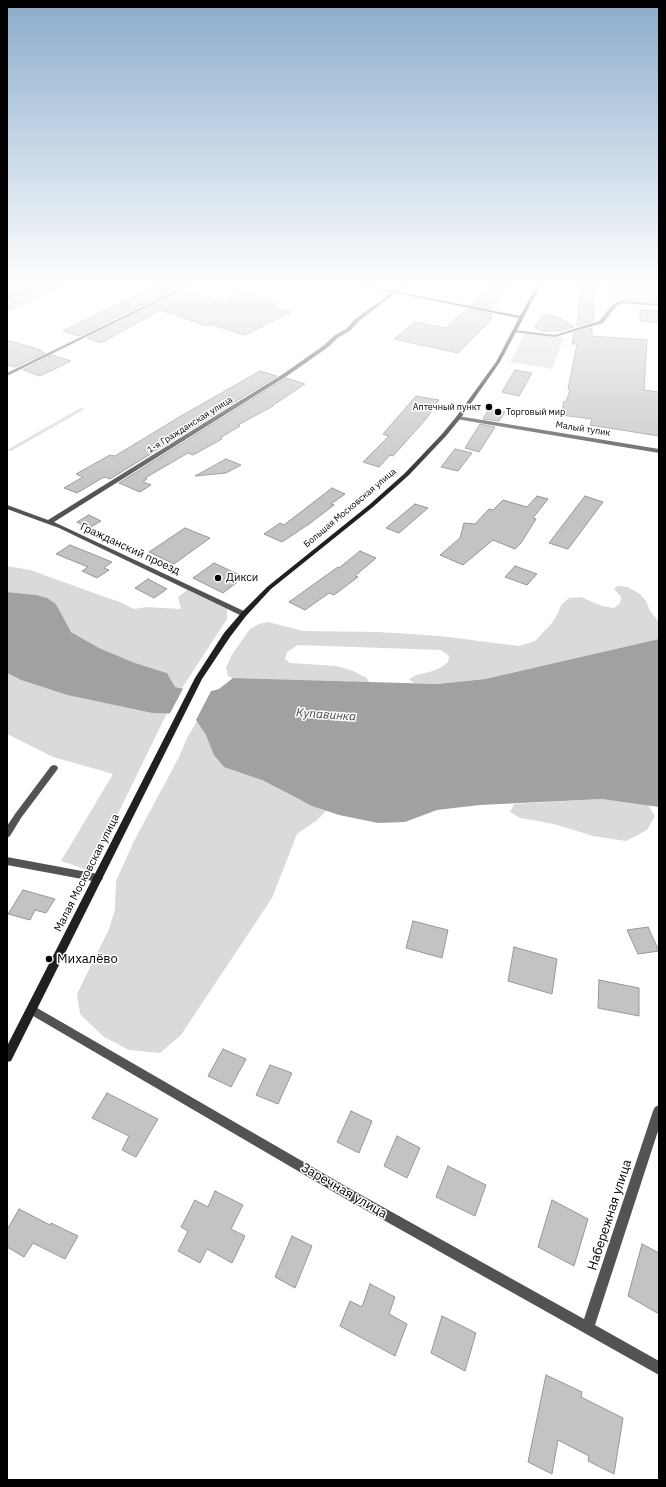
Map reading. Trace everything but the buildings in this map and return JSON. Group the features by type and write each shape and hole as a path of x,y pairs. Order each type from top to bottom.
{"main road":[{"name":"Большая Московская улица","path":"188,699 199,678 227,634 244,614 269,588 371,506 407,474 458,418 498,362 503,352"},
{"name":"Малая Московская улица","path":"7,1056 32,1010 188,699"}],"street":[{"path":"7,375 52,352"},
{"name":"1-я Гражданская улица","path":"48,523 285,375 318,352"},
{"name":"Малый тупик","path":"458,418 659,451"},
{"name":"Гражданский проезд","path":"7,507 61,527 244,614"},
{"path":"7,834 18,816 54,768"},
{"path":"7,861 98,878"},
{"name":"Заречная улица","path":"32,1010 343,1191 659,1368"},
{"name":"Набережная улица","path":"588,1328 659,1111"}],"shaded area":[{"path":"515,352 558,352 552,369 510,362"},
{"path":"80,408 85,409 11,451 7,450"},
{"path":"7,566 30,570 122,603 134,609 147,607 181,609 178,597 187,590 227,609 227,619 182,688 175,687 167,673 135,663 99,648 71,632 56,604 36,595 7,592"},
{"path":"617,586 628,587 640,594 646,601 650,611 659,622 659,639 485,679 438,684 414,683 409,679 416,675 433,671 448,662 449,656 441,650 298,645 287,652 285,659 290,663 337,666 353,671 367,678 369,682 233,678 228,676 226,668 231,656 250,629 259,624 268,622 303,631 379,632 440,636 519,646 535,641 552,623 561,605 569,598 581,597 602,606 614,608 620,603 621,597 614,589"},
{"path":"7,673 21,680 67,695 152,713 167,713 90,871 61,861 113,774 53,757 7,734"},
{"path":"197,721 206,735 262,780 292,796 326,811 316,821 297,834 272,898 181,1035 160,1053 129,1050 104,1037 80,1014 77,994 109,929 115,909 116,881 134,841"},
{"path":"602,799 648,805 655,816 647,830 626,841 593,836 554,824 520,818 510,812 514,804"}],"water":[{"name":"Купавинка","path":"7,592 36,595 47,598 56,604 71,632 99,648 135,663 167,673 175,687 204,693 219,689 233,678 438,684 485,679 659,639 659,807 602,799 480,805 437,810 405,822 378,823 339,815 312,806 262,780 224,767 214,755 206,735 194,717 189,714 152,713 67,695 21,680 7,673"}],"pier":[{"path":"184,687 204,691 212,689 195,722 189,716 169,715"}],"place":[{"name":"Аптечный пункт","path":"489,407"},
{"name":"Торговый мир","path":"498,412"},
{"name":"Дикси","path":"218,578"},
{"name":"Михалёво","path":"49,959"}]}
